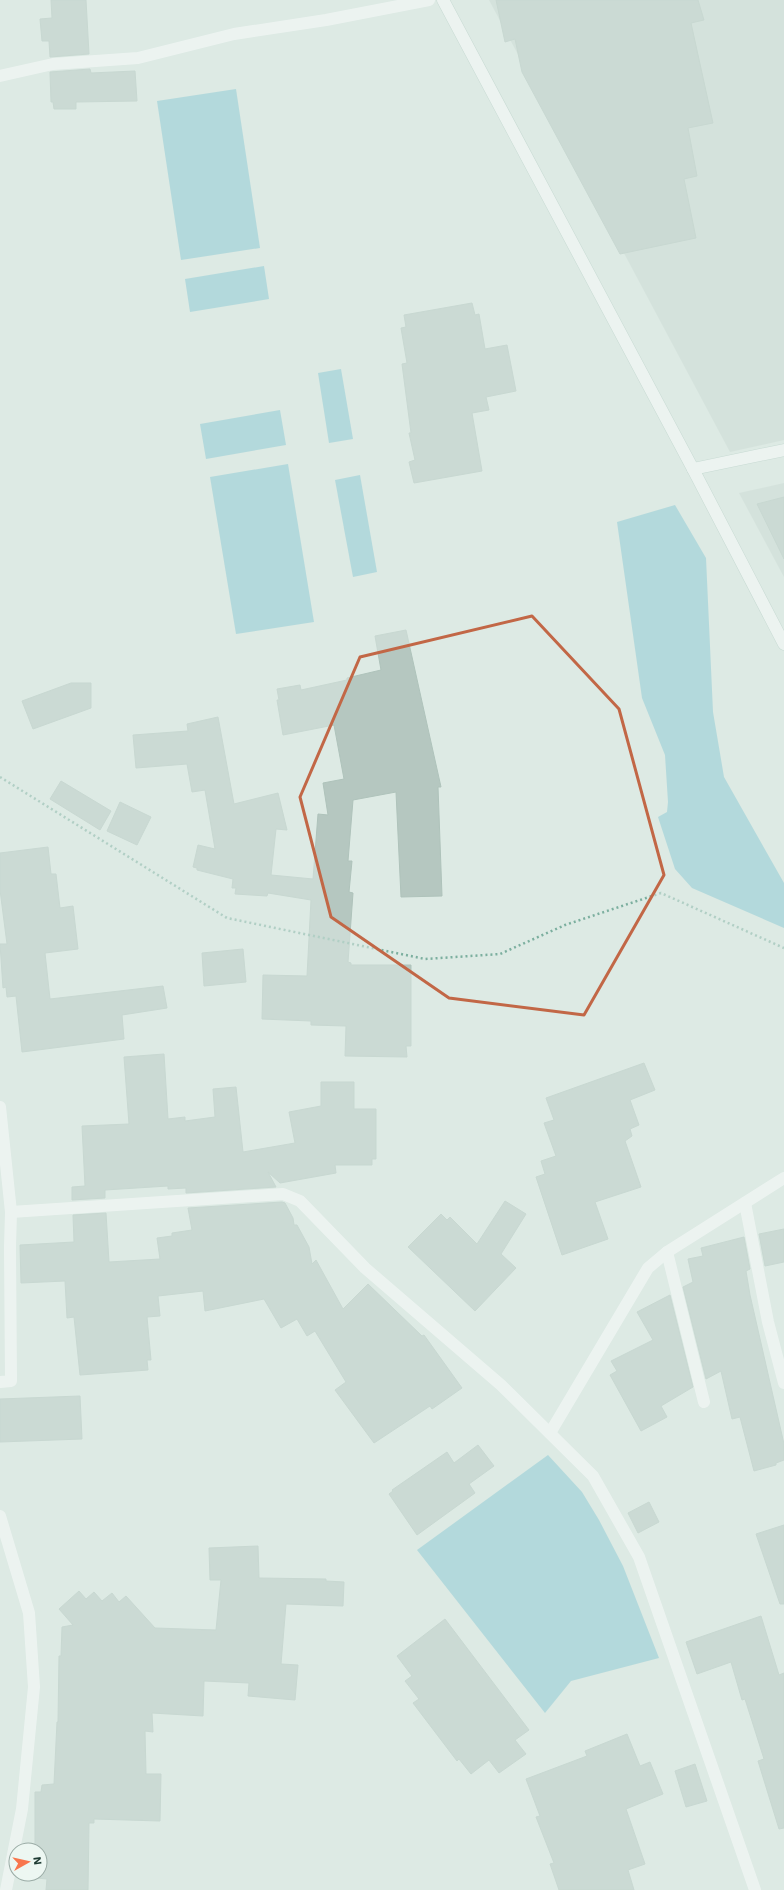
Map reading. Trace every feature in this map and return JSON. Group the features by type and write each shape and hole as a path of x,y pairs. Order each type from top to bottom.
{"street":[{"path":"0,76 53,64 138,58 234,34 326,20 429,0"},
{"path":"443,0 693,469 784,644"},
{"path":"693,469 784,450"},
{"path":"0,1107 11,1212 11,1381 0,1382"},
{"path":"550,1433 648,1268 667,1252 784,1178"},
{"path":"11,1212 283,1194 300,1201 365,1268 501,1386 593,1476 639,1557 755,1890"},
{"path":"745,1203 768,1322 784,1383"},
{"path":"667,1252 704,1402"},
{"path":"0,1516 29,1613 34,1688 22,1809 6,1890"}],"path":[{"path":"0,777 227,918 425,959 500,954 565,925 662,893 784,948"}],"highlighted area":[{"path":"532,616 619,709 664,875 584,1015 449,998 331,917 300,797 360,657"}],"shaded area":[{"path":"489,0 784,0 784,440 730,452"},
{"path":"784,483 784,577 739,493"}],"water":[{"path":"236,89 260,248 181,260 157,101"},
{"path":"264,266 269,299 190,312 185,279"},
{"path":"341,369 353,439 329,443 318,373"},
{"path":"280,410 286,445 206,459 200,424"},
{"path":"288,464 314,622 236,634 210,477"},
{"path":"360,475 377,572 353,577 335,480"},
{"path":"675,505 706,558 713,712 724,777 784,883 784,928 692,888 675,869 658,817 667,812 668,802 665,755 642,698 617,522"},
{"path":"548,1455 582,1492 599,1520 623,1566 659,1658 571,1681 545,1713 417,1550"}],"building":[{"path":"51,0 86,0 89,54 50,57 49,41 42,41 40,19 52,18"},
{"path":"496,0 698,0 704,20 691,23 713,123 688,128 697,176 684,179 696,238 620,254 522,72 515,39 505,42"},
{"path":"90,69 91,73 135,71 137,101 76,102 76,109 54,109 53,102 51,102 50,72"},
{"path":"472,303 475,315 479,314 485,349 507,345 516,391 486,397 489,410 472,413 482,471 414,483 409,462 415,460 409,433 411,433 402,364 407,363 401,328 406,327 404,315"},
{"path":"784,497 784,559 757,504"},
{"path":"406,630 441,787 438,787 442,896 401,897 396,792 353,800 348,861 352,861 349,892 353,893 348,962 351,963 351,965 411,965 411,1046 406,1046 407,1057 345,1056 346,1026 311,1025 311,1021 262,1019 263,975 307,976 311,900 268,893 267,896 235,894 236,888 232,888 233,879 197,870 197,868 193,867 198,845 215,849 205,790 192,792 187,764 136,768 133,735 188,731 187,724 218,717 234,804 278,793 287,830 276,829 271,875 313,879 318,814 328,815 323,783 344,779 334,725 283,735 277,700 279,700 277,689 300,685 301,690 347,680 347,678 381,670 375,636"},
{"path":"71,683 91,683 91,708 33,729 22,701"},
{"path":"61,781 111,811 100,830 50,799"},
{"path":"120,802 151,817 137,845 107,831"},
{"path":"48,847 51,874 56,874 60,908 73,906 78,949 45,953 50,999 163,986 167,1008 122,1015 124,1039 22,1052 16,996 7,997 6,987 3,988 0,944 7,944 0,890 0,853"},
{"path":"243,949 246,982 204,986 202,953"},
{"path":"164,1054 168,1119 185,1117 185,1121 215,1117 213,1089 236,1087 243,1152 295,1143 289,1112 321,1106 321,1082 354,1082 354,1109 376,1109 376,1159 372,1159 372,1165 335,1165 336,1173 280,1183 268,1172 276,1187 186,1193 186,1188 168,1189 168,1186 105,1190 105,1198 72,1200 72,1187 85,1186 82,1126 129,1124 124,1057"},
{"path":"644,1063 655,1090 630,1100 639,1125 630,1129 632,1136 625,1141 641,1187 595,1202 608,1239 562,1255 536,1177 545,1174 541,1161 556,1156 544,1123 554,1120 546,1098"},
{"path":"505,1201 526,1214 501,1254 516,1268 475,1311 408,1247 441,1214 447,1220 450,1217 477,1244"},
{"path":"285,1203 293,1218 294,1225 297,1225 309,1247 312,1264 316,1260 343,1309 368,1284 422,1336 424,1335 462,1388 432,1409 430,1406 374,1443 335,1390 346,1382 315,1331 307,1336 297,1319 281,1328 264,1299 205,1311 203,1291 158,1296 160,1316 147,1317 151,1360 147,1360 148,1370 80,1375 74,1317 67,1318 65,1281 21,1283 20,1245 74,1242 73,1215 106,1213 109,1262 160,1259 157,1238 172,1236 172,1233 192,1230 188,1208"},
{"path":"784,1229 784,1262 765,1266 759,1234"},
{"path":"744,1237 750,1269 746,1271 750,1295 784,1444 784,1460 776,1463 776,1465 754,1471 740,1417 732,1419 721,1371 706,1379 683,1287 693,1282 688,1259 703,1256 701,1248"},
{"path":"670,1295 693,1387 661,1406 667,1417 641,1431 610,1375 617,1371 611,1361 653,1340 637,1312"},
{"path":"80,1396 82,1439 0,1442 0,1399"},
{"path":"478,1445 494,1466 469,1484 475,1493 417,1535 389,1494 393,1491 392,1490 447,1452 454,1463"},
{"path":"649,1502 659,1522 638,1533 628,1513"},
{"path":"784,1525 784,1604 780,1604 756,1534"},
{"path":"258,1546 259,1578 326,1579 326,1581 344,1582 343,1606 286,1604 281,1664 298,1665 295,1700 248,1696 249,1683 204,1681 203,1716 152,1713 153,1732 145,1731 146,1774 161,1774 160,1821 94,1819 94,1823 89,1823 88,1890 46,1890 47,1882 48,1882 48,1842 35,1842 35,1792 41,1792 42,1785 54,1784 58,1722 59,1656 61,1656 62,1627 73,1625 59,1609 79,1591 86,1599 94,1592 102,1601 112,1593 119,1602 126,1596 155,1628 216,1630 221,1580 210,1580 209,1548"},
{"path":"761,1616 779,1675 784,1673 784,1828 779,1829 758,1761 764,1759 745,1699 742,1700 731,1662 697,1674 686,1642"},
{"path":"445,1619 529,1730 515,1740 526,1754 499,1773 489,1760 471,1774 459,1759 457,1761 413,1703 419,1699 405,1681 412,1676 397,1656"},
{"path":"627,1734 640,1766 650,1762 663,1794 626,1809 645,1864 628,1870 634,1890 559,1890 550,1864 554,1863 536,1817 540,1816 526,1779 587,1756 585,1751"},
{"path":"695,1764 707,1801 686,1807 675,1771"}]}
